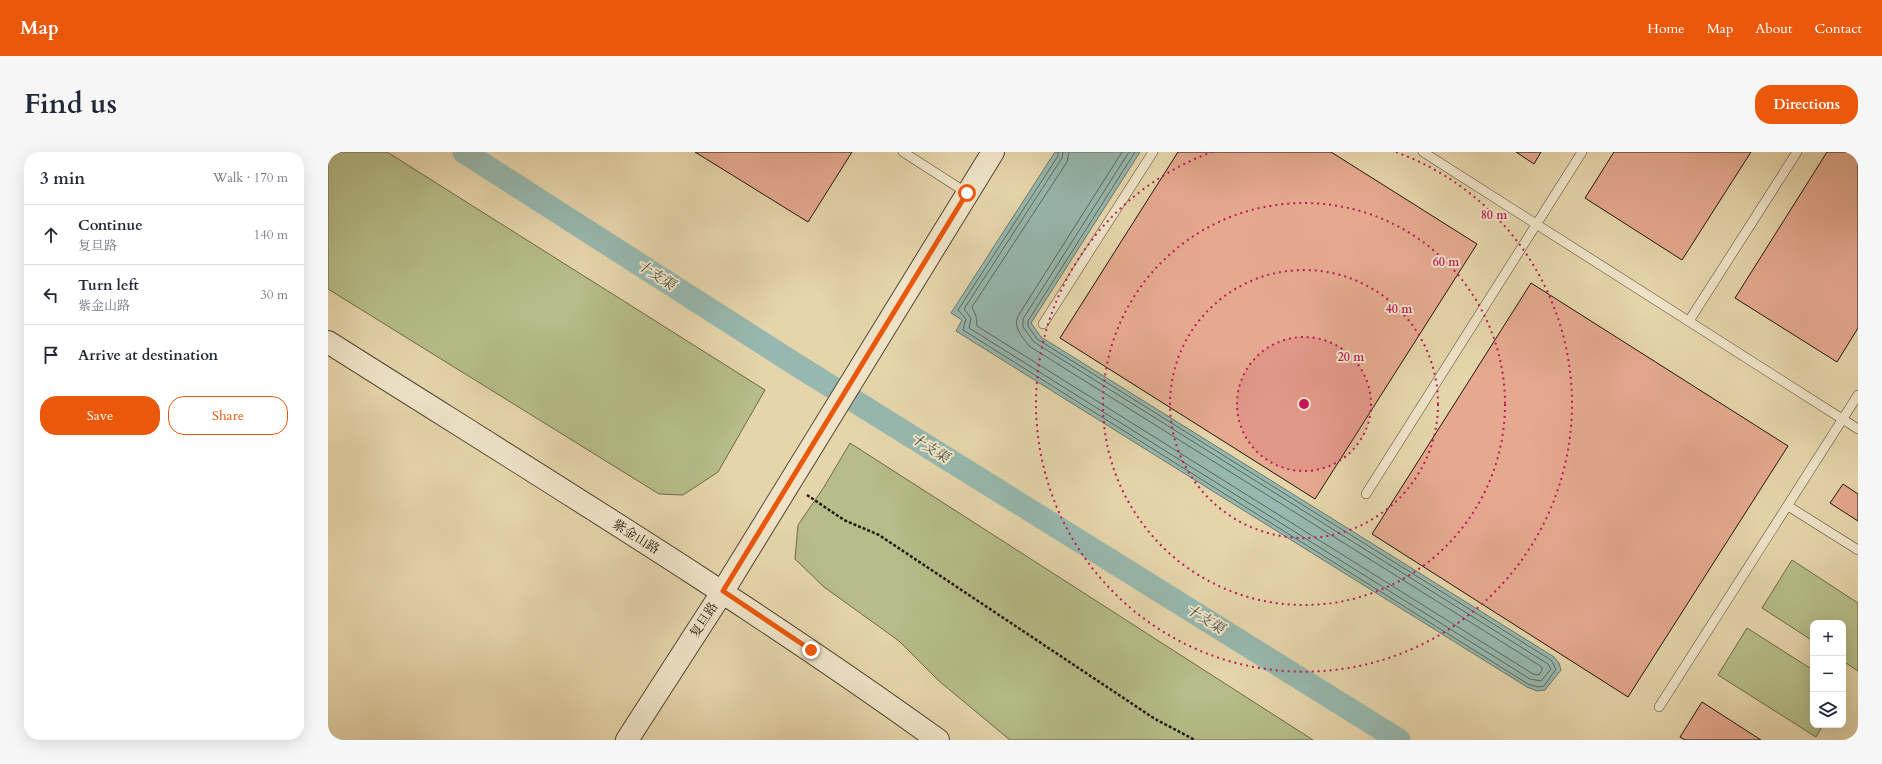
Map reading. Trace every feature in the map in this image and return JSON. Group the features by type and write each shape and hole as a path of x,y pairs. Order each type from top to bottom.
{"street":[{"name":"复旦路","path":"627,740 723,591 992,152"},
{"name":"紫金山路","path":"328,342 723,591 811,650 938,740"}],"lane":[{"path":"903,152 967,193"},
{"path":"1043,324 1153,152"},
{"path":"1423,152 1858,429"},
{"path":"1366,494 1582,152"},
{"path":"1689,321 1797,152"},
{"path":"1659,707 1858,395"},
{"path":"1788,506 1858,550"}],"path":[{"path":"793,475 844,520 879,535 1155,719 1194,740"}],"green space":[{"path":"328,152 387,152 765,390 718,472 683,495 659,494 328,289"},
{"path":"850,443 1313,740 1010,740 939,681 899,641 824,587 795,559 798,525 824,487"},
{"path":"1792,560 1858,603 1858,671 1846,663 1846,620 1810,620 1810,639 1762,608"},
{"path":"1747,628 1810,668 1810,728 1821,728 1816,737 1718,675"}],"water":[{"path":"1055,152 1140,152 1031,323 1041,337 1554,657 1559,663 1561,670 1545,690 1537,691 1527,687 956,331 962,320 951,313"}],"building":[{"path":"695,152 852,152 808,222"},
{"path":"1178,152 1331,152 1477,244 1315,499 1060,338"},
{"path":"1516,152 1541,152 1534,164"},
{"path":"1614,152 1751,152 1682,260 1585,198"},
{"path":"1827,152 1858,152 1858,328 1837,362 1735,298"},
{"path":"1531,283 1788,446 1628,697 1372,534"},
{"path":"1843,484 1858,494 1858,521 1830,503"},
{"path":"1702,702 1761,740 1685,740 1680,737"}],"waterway":[{"name":"十支渠","path":"464,152 795,364 1399,740"}],"route":[{"path":"811,650 723,591 967,193"}]}
